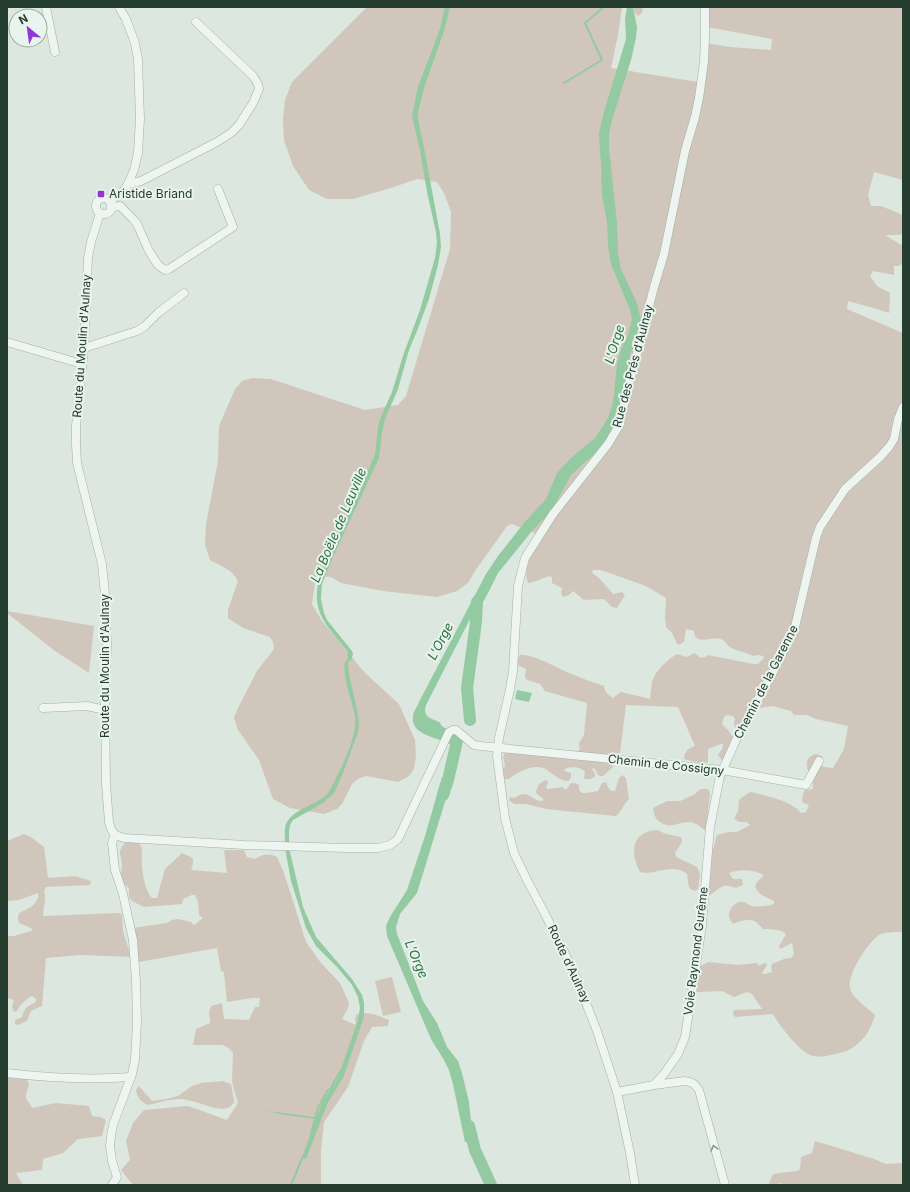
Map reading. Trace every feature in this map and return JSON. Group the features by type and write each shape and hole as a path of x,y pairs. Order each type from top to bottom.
{"street":[{"path":"46,7 55,52"},
{"path":"119,7 126,19 135,43 138,59 140,118 138,153 134,170 128,184 122,193 110,204 108,212 100,213 96,208 97,202 104,198 110,204 120,206 133,219 158,265 161,269 165,270 169,269 233,227 218,189"},
{"name":"Rue des Prés d'Aulnay","path":"498,747 513,672 518,593 525,558 552,514 608,444 622,418 629,384 664,254 684,151 695,117 699,98 704,56 705,7"},
{"path":"128,184 141,181 217,142 231,133 253,104 259,89 254,76 196,22"},
{"name":"Route du Moulin d'Aulnay","path":"100,213 94,230 88,258 84,348 76,426 77,463 102,564 105,594 107,646 105,710 106,784 109,822 115,835"},
{"path":"84,348 137,331 184,293"},
{"path":"7,342 82,364"},
{"name":"Chemin de la Garenne","path":"722,770 795,627 816,538 820,527 844,489 889,447 894,439 898,419 903,407"},
{"path":"43,708 87,706 105,710"},
{"name":"Chemin de Cossigny","path":"115,835 124,838 282,846 378,848 390,845 398,839 445,742 453,731 474,745 722,770 806,785 819,761"},
{"name":"Route d'Aulnay","path":"498,747 497,756 505,818 514,853 573,970 598,1031 617,1092 630,1152 635,1185"},
{"name":"Voie Raymond Gurême","path":"654,1085 675,1058 683,1044 685,1037 702,924 710,827 722,770"},
{"path":"112,1185 117,1178 112,1161 110,1146 111,1136 132,1077 135,1060 137,1022 133,940 128,913 115,870 112,843 115,835"},
{"path":"7,1073 62,1078 132,1077"},
{"path":"617,1092 654,1085 693,1083 699,1090 725,1185"}],"shaded area":[{"path":"367,7 622,7 611,68 704,83 707,43 729,47 771,50 772,39 707,27 706,7 903,7 903,180 874,172 868,195 871,206 881,206 903,215 903,234 885,235 903,246 903,263 899,266 894,266 894,275 873,271 870,276 877,286 890,293 889,313 848,301 847,309 903,333 903,932 883,933 876,937 865,950 855,966 850,982 851,992 875,1015 865,1036 859,1043 849,1050 824,1056 810,1055 803,1051 793,1041 773,1014 735,1017 733,1014 734,1010 762,1009 752,994 747,992 734,997 722,991 697,992 697,971 699,967 708,962 738,965 757,963 759,966 764,963 767,964 762,974 765,974 772,972 772,964 791,958 794,954 792,943 780,949 779,946 786,934 784,932 763,929 756,922 750,920 733,924 729,918 730,909 740,902 750,906 766,906 774,904 774,901 761,894 755,886 764,875 747,870 729,873 733,879 742,879 743,885 736,888 724,886 709,896 710,860 717,835 728,832 737,832 750,825 747,822 740,822 734,819 738,811 739,800 748,793 752,792 785,802 801,813 806,812 809,805 802,802 803,794 805,790 813,789 813,783 807,768 807,761 813,755 820,755 822,756 822,766 833,768 844,749 848,726 816,719 807,715 794,715 791,711 772,706 760,708 753,707 737,731 733,716 726,715 722,724 733,738 726,756 722,760 718,755 722,749 723,744 721,744 708,749 708,762 703,764 684,759 687,751 695,746 678,707 626,705 620,753 616,764 603,776 598,775 594,768 592,769 595,777 585,779 585,772 583,770 578,768 570,768 565,769 564,771 571,773 569,781 566,781 547,770 532,767 509,779 505,779 501,776 501,772 505,766 503,757 508,751 577,752 580,749 579,743 584,735 587,703 545,691 540,684 527,680 525,677 526,669 519,666 517,661 520,655 526,655 538,659 586,680 604,686 607,693 613,698 621,692 650,699 652,682 656,674 669,659 677,654 687,657 694,653 701,658 708,655 753,664 758,664 764,658 763,656 753,656 735,650 720,639 698,639 695,637 694,631 686,629 684,642 678,645 672,633 666,627 666,598 646,586 601,570 593,570 592,573 598,577 613,594 622,592 625,595 617,608 612,607 604,599 584,600 573,591 569,595 563,597 561,593 562,588 552,583 552,578 550,576 528,583 526,571 532,552 540,535 512,524 507,526 468,583 457,591 437,597 383,591 341,583 331,577 316,576 312,604 322,621 365,673 399,704 415,740 416,756 414,769 408,777 398,782 366,776 358,779 352,784 342,804 337,809 324,814 290,808 273,799 259,760 238,730 234,718 238,708 257,671 274,649 273,642 270,637 243,628 228,618 228,610 238,581 230,571 210,560 205,545 206,524 218,461 219,426 235,389 242,381 253,378 271,379 365,410 398,405 406,396 450,249 451,212 444,193 437,182 417,179 353,199 327,199 309,190 293,166 284,140 283,120 285,100 292,82"},
{"path":"445,7 450,7 444,31 424,88 418,112 418,119 440,234 441,247 438,265 429,299 409,350 398,389 385,419 379,458 322,584 321,599 324,613 327,620 352,651 353,654 351,661 347,656 348,652 322,618 317,600 317,589 320,576 375,455 380,419 392,392 404,353 420,310 435,258 437,243 436,232 412,116 418,87 440,29"},
{"path":"627,7 633,7 637,27 636,38 631,60 612,120 609,133 609,148 617,223 618,253 621,269 637,303 641,320 637,343 630,354 629,370 617,422 602,447 571,475 552,510 532,531 498,573 478,611 470,619 426,705 426,715 441,723 440,724 448,732 443,741 423,734 415,727 413,722 414,711 486,574 524,523 546,499 557,473 572,457 596,437 608,418 612,406 617,363 621,349 628,335 632,319 630,310 611,264 607,222 602,196 599,133 626,39 625,19"},
{"path":"633,7 643,7 642,13 638,16"},
{"path":"7,611 94,626 89,673 55,651 7,613"},
{"path":"345,661 348,665 358,715 358,732 334,793 323,803 293,820 290,825 289,843 285,843 285,826 289,819 294,814 319,800 329,792 351,744 354,734 355,716 346,682 344,668"},
{"path":"517,690 532,693 529,702 515,699"},
{"path":"622,775 626,778 629,799 616,816 546,809 526,804 514,804 509,800 510,797 514,798 524,794 543,801 543,799 536,793 536,790 541,783 547,780 548,783 546,787 548,789 562,787 566,790 571,783 575,783 579,785 579,790 582,793 586,793 598,791 602,783 606,782 609,789 615,791 619,778"},
{"path":"442,777 451,782 417,893 400,914 396,927 397,934 423,1001 437,1023 447,1047 458,1061 462,1073 469,1102 473,1141 465,1142 449,1070 431,1039 387,936 386,926 407,890 425,836"},
{"path":"701,789 708,789 710,793 708,812 713,819 707,832 690,822 667,825 658,821 654,814 653,808 667,801 680,801 695,794"},
{"path":"657,830 666,834 681,837 682,842 675,853 676,857 697,867 700,875 698,889 695,891 690,889 687,874 681,871 669,869 646,873 640,872 635,857 635,844 642,835"},
{"path":"24,834 31,837 44,847 48,878 75,876 91,881 90,885 46,887 44,891 45,900 43,916 122,914 123,931 131,957 81,955 46,958 42,1006 31,1011 27,1021 18,1025 15,1024 15,1020 22,1017 26,1008 35,1003 36,999 32,996 30,997 17,1011 14,1012 12,1007 14,1000 7,998 7,936 14,936 33,929 19,923 18,916 20,912 32,906 38,897 38,893 19,900 7,901 7,841"},
{"path":"127,841 138,842 142,848 144,881 152,898 157,898 165,869 182,853 193,859 191,870 227,873 224,850 244,850 247,857 255,859 266,855 277,857 284,873 306,942 321,963 340,983 349,1003 342,1019 356,1025 355,1019 357,1014 365,1013 373,1014 389,1020 388,1026 372,1027 364,1041 348,1087 324,1122 321,1150 321,1185 133,1185 121,1170 130,1160 126,1141 133,1123 144,1110 188,1106 227,1120 238,1103 232,1082 233,1053 230,1049 223,1045 193,1045 196,1029 210,1023 209,1013 211,1006 222,1003 224,1019 249,1020 255,1007 259,1007 260,998 227,1002 224,972 221,971 217,948 139,962 132,928 167,923 178,919 191,922 194,925 203,918 199,915 198,902 195,895 183,899 182,904 144,907 132,901 129,897 129,889 121,880 122,862 120,851"},
{"path":"285,848 289,848 303,907 316,937 352,979 362,995 364,1003 364,1017 343,1078 328,1102 306,1159 302,1157 316,1119 285,1115 132,1081 268,1111 313,1117 317,1116 323,1100 336,1082 340,1072 358,1020 360,1008 358,997 352,985 316,946 306,928 291,881"},
{"path":"392,977 401,1012 383,1016 375,981"},
{"path":"7,1078 26,1079 29,1083 29,1087 26,1098 32,1108 56,1103 89,1106 92,1116 100,1117 106,1120 102,1136 78,1139 63,1153 43,1159 42,1170 16,1173 23,1185 8,1185"},
{"path":"223,1081 231,1084 234,1101 231,1106 220,1109 185,1099 167,1100 148,1105 140,1099 136,1090 139,1086 152,1101 178,1096 192,1086 201,1083"},
{"path":"815,1141 886,1164 903,1163 903,1185 781,1185 781,1183 771,1185 769,1183 773,1174 797,1171 800,1169 801,1157 812,1153"}],"waterway":[{"path":"564,83 602,60 585,23 604,7"},
{"name":"L'Orge","path":"470,720 467,688 476,622 477,602"},
{"name":"La Boële de Leuville","path":"346,665 350,656"},
{"name":"L'Orge","path":"436,730 457,741 443,795"},
{"name":"La Boële de Leuville","path":"311,1133 318,1108 341,1070"},
{"name":"L'Orge","path":"469,1126 475,1150 491,1185"},
{"name":"La Boële de Leuville","path":"291,1185 303,1156"}],"place":[{"name":"Aristide Briand","path":"101,194"}]}
